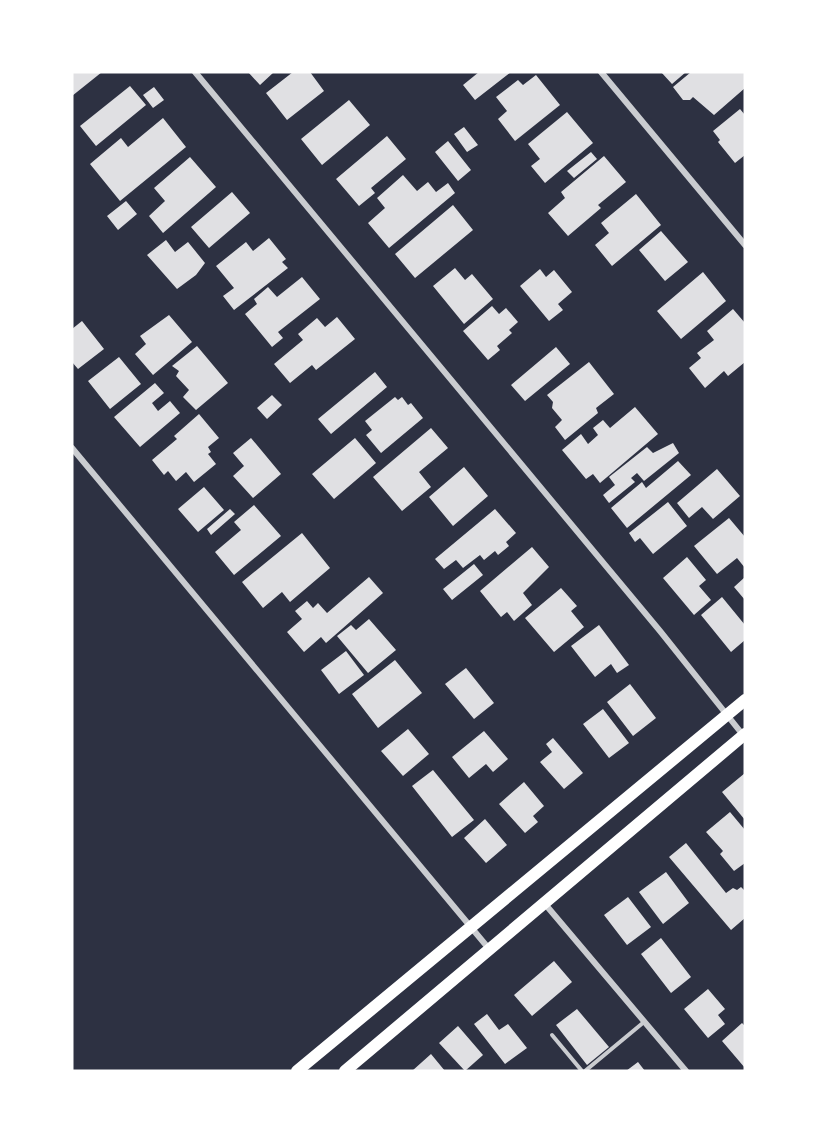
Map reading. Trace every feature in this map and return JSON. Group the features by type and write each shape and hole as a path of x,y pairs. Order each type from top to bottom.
{"main road":[{"path":"297,1071 745,700"},
{"path":"345,1071 744,735"}],"street":[{"path":"195,72 744,735"},
{"path":"601,72 745,245"},
{"path":"72,447 490,950"},
{"path":"545,904 686,1071"}],"lane":[{"path":"552,1035 584,1071 644,1022"}],"building":[{"path":"72,72 102,72 72,96"},
{"path":"248,72 274,72 260,85"},
{"path":"293,72 310,72 324,91 287,120 266,93"},
{"path":"479,72 511,72 475,100 463,85"},
{"path":"661,72 686,72 672,84"},
{"path":"691,72 745,72 745,88 714,115 693,97 690,100 683,100 673,87"},
{"path":"536,75 560,105 515,141 498,119 507,111 496,97 518,80 523,85"},
{"path":"130,86 146,105 96,146 80,126"},
{"path":"154,87 164,100 153,108 143,95"},
{"path":"349,100 370,125 322,165 301,139"},
{"path":"740,109 745,115 745,155 735,163 718,142 720,140 713,131"},
{"path":"567,112 593,143 545,183 531,166 540,159 528,144"},
{"path":"163,118 186,147 120,201 90,164 121,138 128,147"},
{"path":"464,127 478,145 467,152 454,134"},
{"path":"387,136 406,159 371,188 375,193 359,206 336,179"},
{"path":"448,141 471,170 458,181 435,152"},
{"path":"591,152 597,159 574,178 567,171"},
{"path":"604,156 626,182 598,205 601,208 568,236 548,213 565,198 561,192"},
{"path":"190,157 216,187 163,233 149,216 165,201 154,188"},
{"path":"403,175 417,191 428,182 436,192 448,183 455,193 389,248 368,223 385,208 377,198"},
{"path":"232,192 250,213 209,248 191,227"},
{"path":"636,194 661,225 612,266 595,245 609,233 601,223"},
{"path":"126,201 137,214 118,230 107,216"},
{"path":"453,205 473,230 415,278 395,254"},
{"path":"661,231 688,262 665,281 639,250"},
{"path":"269,238 286,259 282,262 288,268 234,310 223,296 234,288 216,266 246,242 253,251"},
{"path":"166,240 175,252 188,242 205,263 196,275 177,289 147,255"},
{"path":"455,268 465,280 472,274 493,299 464,324 433,286"},
{"path":"540,269 546,277 554,270 572,292 558,304 563,310 549,321 520,286"},
{"path":"703,272 726,301 681,339 657,311"},
{"path":"302,277 320,299 278,332 283,338 272,347 245,314 257,304 254,299 268,287 277,297"},
{"path":"492,306 499,314 506,308 518,322 509,330 512,333 497,346 500,350 488,360 463,331"},
{"path":"733,309 745,323 745,362 728,376 724,371 705,388 689,368 701,358 697,353 714,340 707,331"},
{"path":"169,315 192,342 153,375 135,354 146,344 140,336"},
{"path":"337,317 355,339 316,370 312,365 290,383 274,364 303,340 298,334 317,318 325,327"},
{"path":"82,321 104,349 78,369 72,362 72,329"},
{"path":"197,346 228,383 196,410 183,397 189,390 176,376 179,371 172,366"},
{"path":"556,347 570,364 525,401 511,385"},
{"path":"119,357 141,384 110,409 88,381"},
{"path":"589,362 614,394 596,408 598,413 565,440 555,427 562,420 552,408 553,402 547,395"},
{"path":"375,372 387,387 331,434 318,419"},
{"path":"155,383 164,393 152,403 158,411 170,401 180,413 140,447 114,417"},
{"path":"272,395 282,405 267,419 257,408"},
{"path":"395,397 398,400 402,397 408,405 411,403 423,418 381,453 366,435 372,430 365,421"},
{"path":"635,407 658,434 600,483 593,474 586,479 562,450 581,434 588,444 598,435 593,428 603,420 610,428"},
{"path":"199,414 219,438 208,447 211,452 208,454 216,464 194,482 186,472 176,481 168,471 164,475 152,460 177,439 174,436"},
{"path":"431,428 448,448 419,472 431,487 402,511 373,477"},
{"path":"251,438 281,474 253,498 233,476 244,466 233,453"},
{"path":"355,438 376,463 334,499 312,474"},
{"path":"673,443 679,453 644,481 637,473 631,478 635,482 609,503 603,495 615,485 609,477 647,447 653,453"},
{"path":"678,461 691,475 627,528 611,508 642,482 646,488"},
{"path":"464,467 488,496 453,526 429,497"},
{"path":"717,469 740,496 713,519 702,507 689,518 677,503"},
{"path":"204,487 224,510 198,532 178,509"},
{"path":"668,502 687,526 653,554 640,538 635,542 629,533"},
{"path":"254,505 281,536 234,575 215,552 241,530 234,522"},
{"path":"230,509 235,514 211,535 207,529"},
{"path":"495,509 516,533 506,542 509,546 498,555 495,551 484,560 480,555 463,568 456,560 444,569 435,559"},
{"path":"729,518 745,537 745,568 737,558 717,574 694,546"},
{"path":"302,533 330,568 290,602 282,592 263,608 242,582"},
{"path":"532,547 549,567 523,593 532,605 514,621 507,612 501,617 480,591"},
{"path":"687,557 706,580 699,586 711,600 694,615 663,578"},
{"path":"474,564 483,575 452,600 443,589"},
{"path":"369,577 383,593 326,643 321,637 304,652 287,632 302,619 295,611 307,601 313,608 318,603 327,613"},
{"path":"745,577 745,600 734,587"},
{"path":"561,588 577,606 571,611 584,627 554,652 525,618"},
{"path":"722,597 745,625 745,640 731,652 701,615"},
{"path":"369,619 396,650 368,673 337,636 351,625 356,630"},
{"path":"599,625 629,665 617,673 611,664 595,677 571,646"},
{"path":"346,651 364,675 339,694 321,670"},
{"path":"395,660 422,693 378,728 352,694"},
{"path":"466,668 494,703 474,719 445,684"},
{"path":"630,684 656,718 633,736 607,702"},
{"path":"603,709 629,743 609,758 583,724"},
{"path":"408,729 429,754 403,776 381,751"},
{"path":"484,731 508,759 493,772 486,764 469,778 452,757"},
{"path":"553,738 583,773 564,789 540,762 552,752 546,744"},
{"path":"433,770 474,820 452,837 412,786"},
{"path":"745,773 745,820 722,792"},
{"path":"524,782 544,806 533,816 538,822 525,833 499,804"},
{"path":"730,812 745,830 745,863 734,871 720,854 723,851 706,832"},
{"path":"485,819 507,845 486,863 464,838"},
{"path":"686,843 726,893 733,888 737,890 741,887 745,891 745,918 731,930 669,857"},
{"path":"666,872 689,903 663,924 639,892"},
{"path":"628,897 651,927 627,945 604,915"},
{"path":"661,938 691,977 671,993 641,954"},
{"path":"554,961 572,982 532,1016 514,995"},
{"path":"708,989 725,1009 718,1015 725,1024 708,1038 684,1009"},
{"path":"577,1009 609,1047 587,1065 556,1025"},
{"path":"487,1014 499,1030 508,1024 527,1048 505,1064 474,1024"},
{"path":"742,1023 745,1026 745,1068 722,1041"},
{"path":"458,1026 483,1055 465,1071 439,1043"},
{"path":"431,1054 445,1071 412,1071"},
{"path":"638,1062 645,1071 626,1071"}]}
